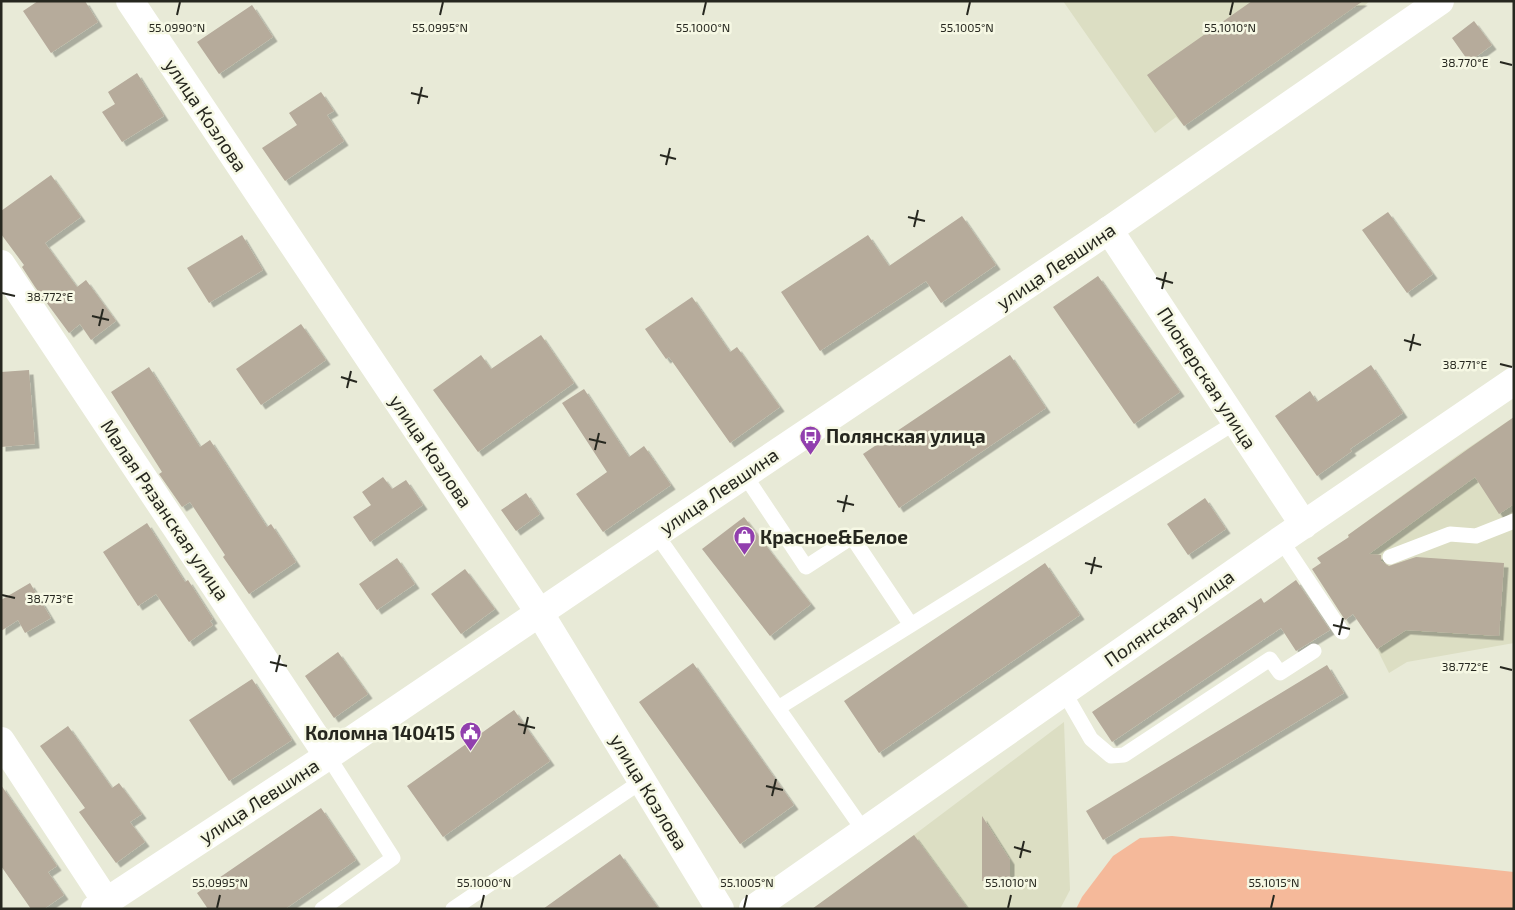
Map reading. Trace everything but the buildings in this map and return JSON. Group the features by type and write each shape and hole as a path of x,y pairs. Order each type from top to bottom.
{"street":[{"name":"улица Козлова","path":"130,1 539,612 720,909"},
{"name":"улица Левшина","path":"101,905 328,756 539,612 1109,230 1440,1"},
{"name":"Пионерская улица","path":"1109,230 1304,525"},
{"name":"Малая Рязанская улица","path":"1,264 328,756"},
{"name":"Полянская улица","path":"753,909 1281,540 1514,381"},
{"path":"1,741 101,905"}],"lane":[{"path":"778,708 1236,422"},
{"path":"744,474 806,567 852,536 911,625"},
{"path":"1390,557 1450,534 1476,536 1514,521"},
{"path":"656,534 864,831"},
{"path":"1281,540 1342,632"},
{"path":"1064,692 1091,739 1111,756 1124,755 1270,659 1280,674 1314,651"},
{"path":"322,909 393,858 328,756"},
{"path":"453,909 642,781"}],"shaded area":[{"path":"1063,1 1370,1 1364,6 1355,7 1184,126 1176,117 1155,133"},
{"path":"1514,417 1514,643 1407,662 1389,673 1377,649 1401,633 1379,586 1348,538 1348,535 1459,454"},
{"path":"1064,722 1070,890 1060,909 812,909 914,835"},
{"path":"1172,836 1514,872 1514,909 1076,909 1082,897 1113,856 1140,838"}],"place":[{"name":"Полянская улица","path":"810,455"},
{"name":"Красное&Белое","path":"744,556"},
{"name":"Коломна 140415","path":"471,752"}]}
